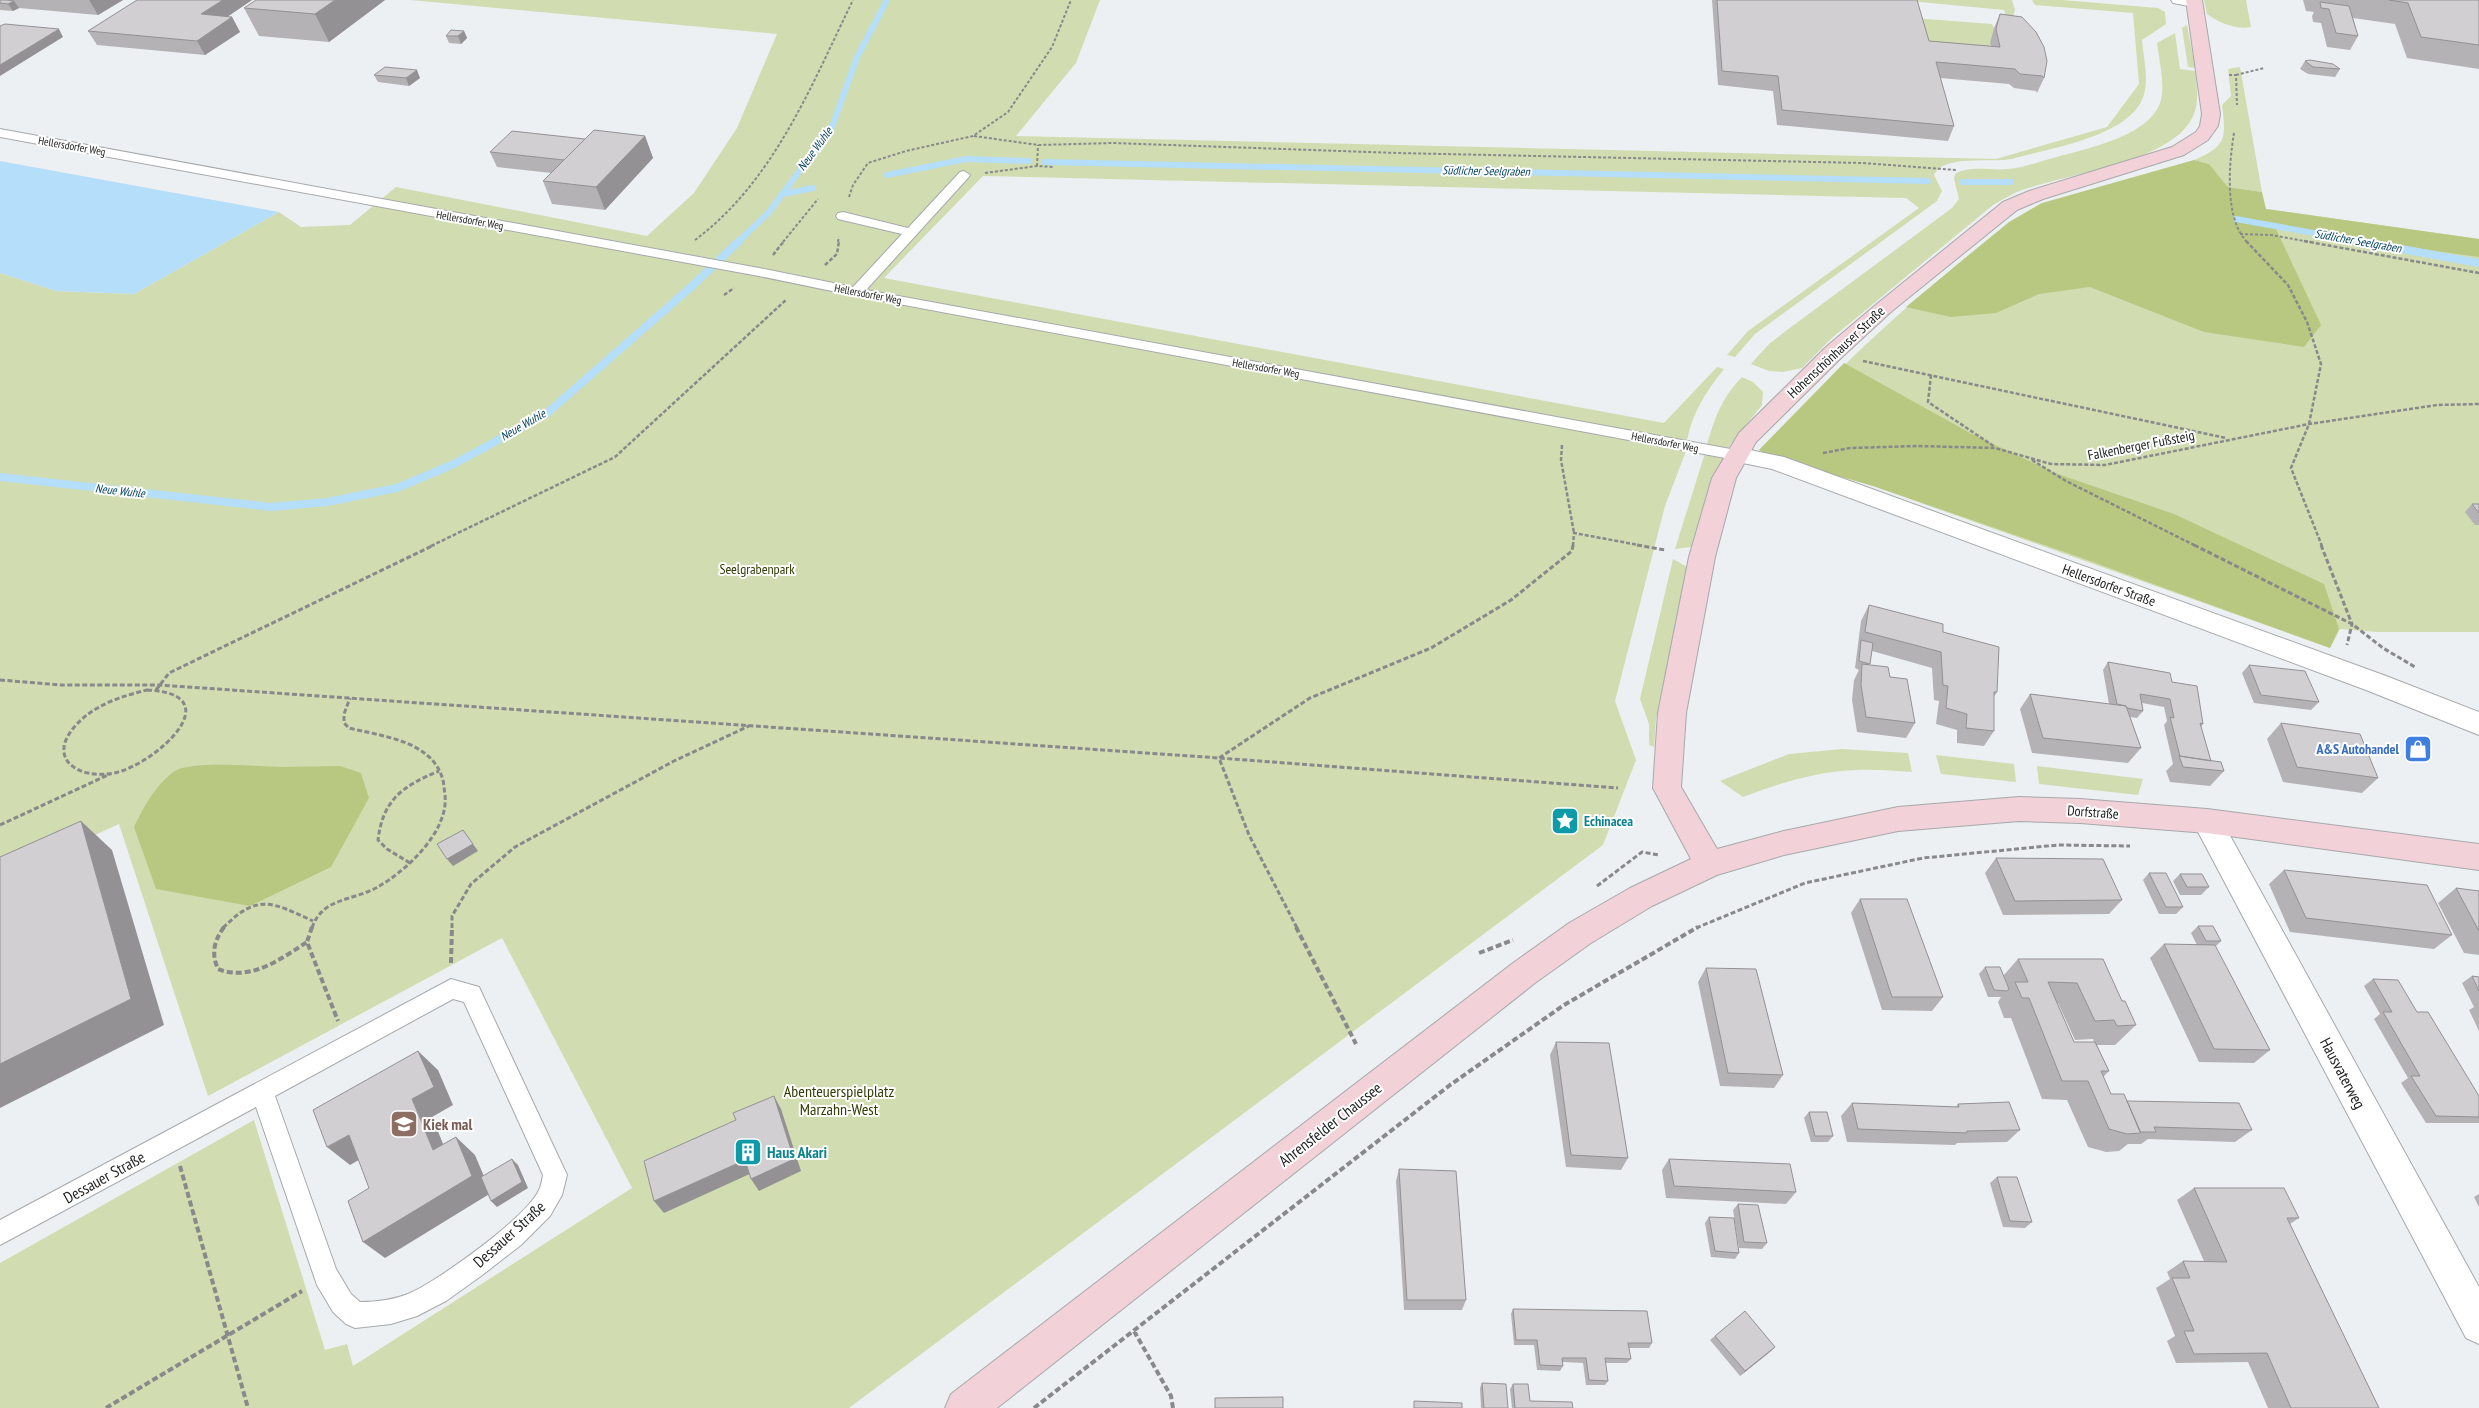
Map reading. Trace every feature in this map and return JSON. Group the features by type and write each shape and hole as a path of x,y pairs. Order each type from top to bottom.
{"street":[{"name":"Hohenschönhauser Straße","path":"1710,864 1667,788 1667,764 1672,713 1702,557 1724,478 1736,455 1747,438 1764,419 1834,352 1885,307 2010,206 2036,194 2161,158 2202,136 2209,126 2212,114 2189,1"},
{"name":"Hellersdorfer Straße","path":"1736,455 1776,462 2376,683 2479,724"},
{"name":"Dorfstraße","path":"1710,864 1841,830 1898,819 2020,809 2080,811 2207,821 2479,857"},
{"name":"Hausvaterweg","path":"2207,821 2479,1325"},
{"name":"Ahrensfelder Chaussee","path":"966,1408 1524,972 1580,933 1634,901 1710,864"}],"lane":[{"name":"Hellersdorfer Weg","path":"0,133 759,272 856,292 1736,455"},
{"path":"856,292 964,175"},
{"path":"843,216 912,233"},
{"name":"Dessauer Straße","path":"0,1233 450,989 471,994 555,1175 549,1198 531,1218 482,1261 424,1299 383,1315 355,1315 342,1302 326,1276 262,1091"}],"path":[{"path":"672,257 722,220 755,181 786,132 853,0"},
{"path":"973,136 1008,112 1052,47 1071,0"},
{"path":"2236,76 2264,68"},
{"path":"2236,80 2237,107"},
{"path":"2234,133 2230,158 2232,210 2239,234 2288,285 2308,322 2321,364 2309,424 2291,468 2352,624"},
{"path":"156,690 169,673 615,457 837,254 843,216 854,185 868,164 906,151 973,136 1038,145 1114,143 1397,154 1863,163 1956,170"},
{"path":"1037,166 1038,145"},
{"path":"964,175 1037,166 1054,167"},
{"path":"724,295 759,272 818,199"},
{"path":"2239,234 2271,235 2479,273"},
{"path":"1834,352 1850,358 2229,438"},
{"path":"1931,375 1928,402 1941,413 1981,434 1995,448"},
{"name":"Falkenberger Fußsteig","path":"1776,462 1850,448 1918,446 1995,448 2052,464 2081,466 2105,464 2229,438 2309,424 2437,405 2479,404"},
{"path":"1219,758 1310,698 1431,648 1511,600 1572,552 1574,532 1560,460 1562,435 1569,424"},
{"path":"2027,457 2066,481 2352,624 2383,648 2423,672"},
{"path":"1574,532 1665,550"},
{"path":"0,680 61,685 159,686 350,698 1219,758 1618,788"},
{"path":"0,825 112,773 134,767 154,757 170,744 182,729 186,716 184,704 176,695 156,690 113,699 82,720 71,731 65,744 64,755 68,764 77,771 93,774 112,773"},
{"path":"347,1045 307,942 313,921 316,915 327,907 376,888 420,855 443,817 445,799 442,776 429,756 408,744 348,728 344,723 344,714 350,698"},
{"path":"450,989 452,916 470,884 515,847 674,760 750,726"},
{"path":"1219,758 1249,835 1356,1044"},
{"path":"410,864 386,849 378,840 382,814 390,802 403,790 420,779 439,771"},
{"path":"1034,1408 1450,1085 1564,1005 1701,925 1805,882 1923,858 2058,845 2136,846"},
{"path":"307,942 267,965 240,973 220,971 213,963 211,955 213,943 229,920 259,905 275,904 313,921"},
{"path":"172,1140 229,1335 248,1408"},
{"path":"106,1408 326,1276"},
{"path":"1134,1331 1171,1396 1172,1408"}],"green space":[{"name":"Seelgrabenpark","path":"410,0 1100,0 1076,63 1016,136 1996,159 2107,127 2139,84 2133,13 2035,5 2032,0 2062,0 2158,8 2165,12 2166,24 2142,40 2146,71 2145,90 2139,106 2126,119 2090,138 2012,159 1957,162 1939,168 1934,175 1942,191 1937,201 1755,334 1735,357 1727,355 1748,331 1919,208 1906,198 983,176 884,278 1664,423 1717,367 1724,369 1704,397 1690,428 1686,451 1665,506 1615,701 1636,760 1603,845 849,1408 0,1408 0,1263 254,1120 325,1350 347,1344 353,1366 632,1188 502,938 208,1096 119,824 34,863 0,859 0,273 56,291 134,294 279,212 301,227 350,225 396,187 647,236 694,193 737,128 777,34"},
{"path":"1899,0 2012,0 2015,10 2013,16 2006,16 2004,10"},
{"path":"2204,0 2246,0 2251,27 2234,27 2217,20 2207,14"},
{"path":"1913,18 1992,24 1994,28 1990,47 1924,55"},
{"path":"2187,25 2195,68 2188,67 2182,28"},
{"path":"2175,33 2180,69 2195,71 2197,90 2197,103 2194,115 2178,135 2160,147 2137,157 2112,166 2017,192 1993,205 1833,337 1802,368 1783,372 1769,371 1751,364 1769,344 1787,330 1952,208 1959,199 1954,179 1955,174 1967,170 2025,166 2115,140 2144,123 2155,113 2161,100 2162,79 2157,43"},
{"path":"2240,67 2262,192 2228,187 2209,164 2194,160 2213,150 2222,140 2224,126 2222,105 2231,96 2228,69"},
{"path":"2194,160 2209,164 2228,187 2262,192 2266,209 2479,239 2479,257 2276,229 2321,325 2304,347 2204,332 2090,287 2039,294 1996,313 1951,317 1906,307 2009,222 2042,203"},
{"path":"2042,203 2266,209 2479,239 2479,632 2377,632 2340,629 2330,648 1873,486 1776,458 1759,450 1803,405 1917,298 1990,238"},
{"path":"1844,363 1972,434 2055,473 2174,514 2324,584 2339,629 2330,648 2079,557 1873,486 1776,458 1759,450"},
{"path":"1742,377 1753,382 1763,392 1762,405 1728,448 1706,448 1712,427 1723,402"},
{"path":"1705,453 1724,457 1691,547 1675,549"},
{"path":"1673,559 1689,568 1656,719 1654,747 1649,745 1649,724 1640,699"},
{"path":"1842,749 1908,753 1912,772 1864,770 1814,775 1743,797 1720,781 1789,754"},
{"path":"1936,755 2014,764 2016,782 1941,774"},
{"path":"203,765 281,767 340,766 361,773 369,798 331,867 250,906 156,889 134,827 150,798 166,778 178,770"},
{"path":"2037,766 2143,779 2138,795 2039,784"}],"water":[{"path":"0,161 279,212 134,294 56,291 0,273"}],"building":[{"path":"0,0 14,1 8,4 0,3"},
{"path":"137,0 223,0 201,14 232,17 197,41 88,31"},
{"path":"256,0 335,0 315,14 244,8"},
{"path":"1717,0 1917,0 1929,41 2000,47 1996,29 2000,14 2022,17 2036,32 2044,47 2047,61 2044,78 2042,76 2020,74 2015,69 1936,62 1954,126 1782,110 1778,76 1722,71"},
{"path":"2389,0 2479,0 2479,45 2421,37 2408,3"},
{"path":"2320,2 2349,6 2358,36 2336,33 2329,9 2321,8"},
{"path":"5,24 59,29 0,65 0,26"},
{"path":"451,30 464,31 458,36 446,36"},
{"path":"2310,60 2333,64 2340,69 2313,67 2305,61"},
{"path":"385,67 417,70 406,78 374,75"},
{"path":"594,130 645,136 596,187 543,181"},
{"path":"512,131 585,139 564,160 490,152"},
{"path":"2472,504 2479,504 2479,513"},
{"path":"1869,605 1943,624 1943,632 1999,647 1997,692 1994,692 1994,731 1966,728 1967,714 1946,708 1948,686 1943,685 1941,652 1865,632"},
{"path":"1861,640 1873,643 1870,664 1859,661"},
{"path":"2108,662 2170,673 2172,682 2197,686 2203,724 2200,723 2211,761 2180,756 2170,717 2174,718 2170,699 2140,694 2143,711 2117,704"},
{"path":"1862,664 1888,667 1890,677 1907,679 1915,723 1866,717 1861,685"},
{"path":"2249,665 2305,671 2319,702 2261,695"},
{"path":"2030,694 2126,706 2141,748 2043,738"},
{"path":"2281,723 2360,734 2378,778 2297,767"},
{"path":"2179,756 2221,762 2224,771 2183,767"},
{"path":"81,821 131,999 0,1064 0,857"},
{"path":"463,830 473,844 447,859 437,844"},
{"path":"1996,858 2103,859 2122,900 2015,901"},
{"path":"2284,870 2427,885 2452,935 2306,918"},
{"path":"2149,873 2166,873 2183,907 2166,907"},
{"path":"2180,874 2202,874 2209,887 2187,887"},
{"path":"2456,888 2479,891 2479,931"},
{"path":"1860,899 1907,899 1943,997 1892,997"},
{"path":"2198,926 2213,926 2221,941 2206,941"},
{"path":"2164,944 2215,945 2270,1050 2214,1049"},
{"path":"2018,959 2103,959 2122,1001 2125,1001 2136,1025 2117,1026 2114,1020 2095,1021 2077,983 2048,982 2074,1042 2095,1042 2109,1071 2101,1071 2111,1094 2124,1094 2141,1133 2127,1134 2109,1129 2088,1081 2062,1081 2029,998 2022,998 2015,982 2028,982"},
{"path":"1985,967 2000,967 2009,989 2007,991 1994,990"},
{"path":"1706,968 1756,969 1783,1075 1728,1073"},
{"path":"2472,976 2479,977 2479,991"},
{"path":"2373,979 2398,980 2417,1012 2428,1012 2479,1096 2479,1117 2436,1116 2411,1076 2420,1076 2383,1012 2392,1012"},
{"path":"1556,1042 1609,1043 1628,1158 1571,1155"},
{"path":"418,1051 434,1087 412,1099 433,1150 456,1137 472,1176 363,1242 348,1201 369,1188 349,1135 327,1147 313,1110"},
{"name":"Haus Akari","path":"774,1096 794,1159 751,1179 745,1160 654,1201 644,1161 736,1120 733,1113"},
{"path":"2127,1101 2239,1103 2252,1130 2154,1127 2156,1132 2140,1132"},
{"path":"2009,1102 2020,1130 1967,1131 1967,1133 1858,1129 1852,1103 1959,1107 1958,1104"},
{"path":"1809,1112 1827,1112 1833,1136 1815,1136"},
{"path":"512,1159 522,1182 491,1201 481,1177"},
{"path":"1669,1159 1790,1164 1796,1192 1674,1186"},
{"path":"1399,1169 1456,1171 1466,1300 1407,1300"},
{"path":"1997,1177 2017,1177 2032,1222 2010,1221"},
{"path":"2194,1188 2284,1188 2299,1218 2287,1218 2379,1408 2291,1408 2267,1353 2194,1354 2184,1331 2194,1331 2172,1278 2190,1278 2183,1261 2227,1262"},
{"path":"1738,1204 1758,1205 1767,1243 1744,1242"},
{"path":"1709,1217 1734,1218 1739,1253 1715,1251"},
{"path":"1513,1309 1647,1311 1652,1343 1628,1343 1631,1359 1605,1358 1608,1381 1589,1380 1586,1358 1562,1358 1563,1366 1540,1365 1537,1340 1516,1340"},
{"path":"1745,1311 1775,1347 1745,1371 1715,1336"},
{"path":"1482,1383 1506,1384 1508,1408 1484,1408"},
{"path":"1513,1384 1528,1384 1530,1401 1572,1402 1573,1408 1515,1408"},
{"path":"1283,1397 1283,1408 1215,1408 1215,1398"},
{"path":"1414,1401 1462,1403 1462,1408 1414,1408"}],"waterway":[{"name":"Neue Wuhle","path":"738,242 769,212 832,127 857,57 887,0"},
{"name":"Südlicher Seelgraben","path":"887,175 966,159 1029,161"},
{"name":"Südlicher Seelgraben","path":"1044,162 1928,181"},
{"name":"Südlicher Seelgraben","path":"1962,182 2011,182"},
{"path":"783,194 813,188"},
{"name":"Südlicher Seelgraben","path":"2236,219 2364,242"},
{"name":"Neue Wuhle","path":"0,477 271,507 327,502 397,488 454,464 546,414 691,287 739,241"},
{"name":"Südlicher Seelgraben","path":"2357,241 2479,263"}],"place":[{"name":"A&S Autohandel","path":"2418,749"},
{"name":"Echinacea","path":"1565,821"},
{"name":"Kiek mal","path":"404,1124"},
{"name":"Haus Akari","path":"748,1152"}],"park label":[{"name":"Abenteuerspielplatz Marzahn-West","path":"839,1100"}]}
